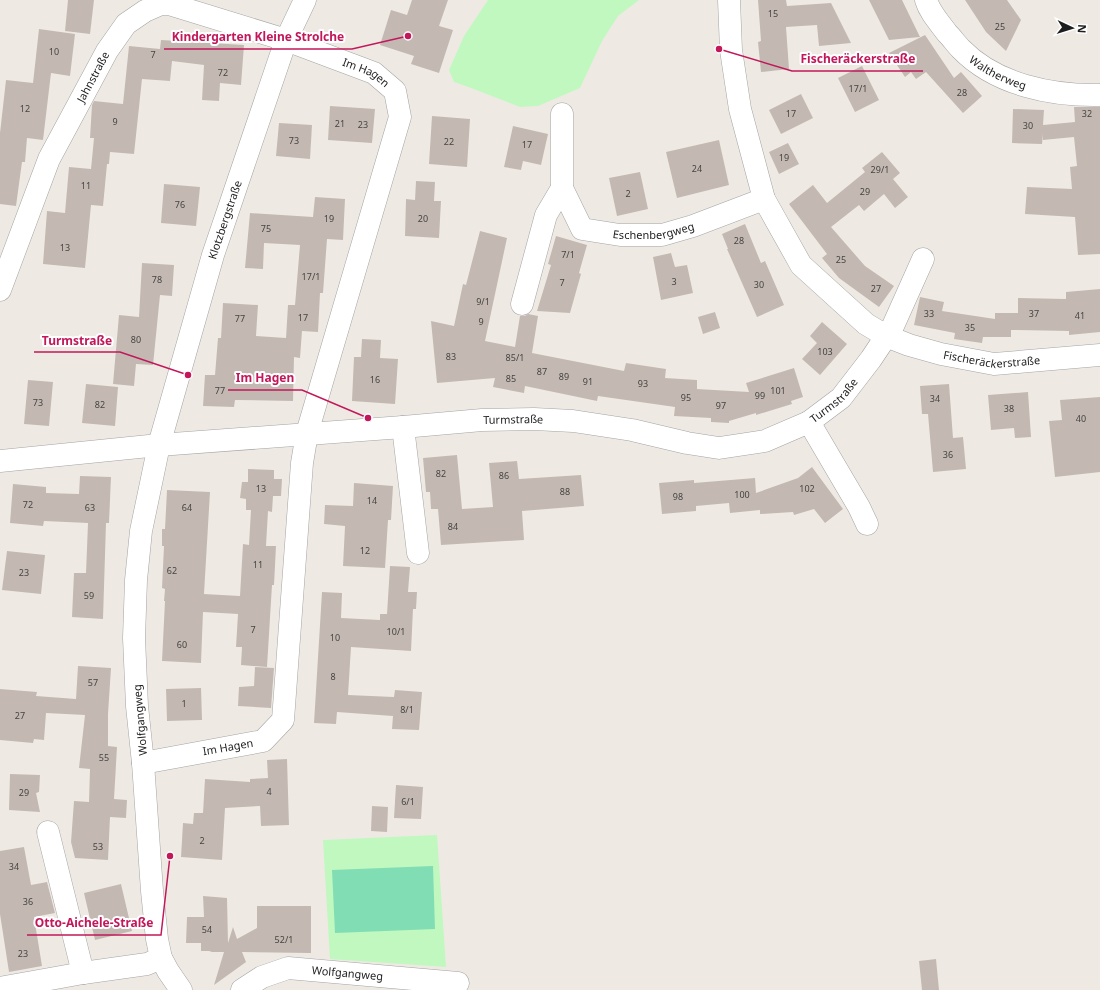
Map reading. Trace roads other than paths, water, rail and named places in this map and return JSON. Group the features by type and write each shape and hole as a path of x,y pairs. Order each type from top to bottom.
{"street":[{"name":"Klotzbergstraße","path":"159,444 213,255 286,40 305,0"},
{"name":"Fischeräckerstraße","path":"729,0 731,50 740,109 764,199 801,265 866,324 886,336 909,345 941,354 994,364 1100,355"},
{"name":"Waltherweg","path":"926,0 929,10 962,50 983,66 1007,79 1034,88 1062,93 1100,95"},
{"name":"Jahnstraße","path":"0,290 49,160 107,51 126,24 145,11 161,4 169,4 286,40"},
{"name":"Im Hagen","path":"143,763 263,741 283,720 302,463 307,433 400,117 395,91 374,72 286,40"},
{"name":"Eschenbergweg","path":"562,114 562,188 582,229 620,235 662,235 693,226 764,199"},
{"path":"522,304 546,215 562,188"},
{"path":"886,336 923,259"},
{"name":"Turmstraße","path":"0,461 159,444 482,420 534,419 573,421 632,430 686,444 719,448 765,441 809,422 841,398 871,359 886,336"},
{"path":"809,422 859,507 867,524"},
{"path":"403,427 418,553"},
{"name":"Wolfgangweg","path":"159,444 141,531 136,580 135,646 137,706 157,939 161,958 181,990"},
{"path":"48,832 83,973"},
{"path":"0,988 83,973 147,964 161,958"},
{"name":"Wolfgangweg","path":"242,990 262,977 288,968 458,983"}],"place":[{"name":"Kindergarten Kleine Strolche","path":"408,36"},
{"name":"Fischeräckerstraße","path":"719,49"},
{"name":"Turmstraße","path":"188,375"},
{"name":"Im Hagen","path":"368,418"},
{"name":"Otto-Aichele-Straße","path":"170,856"}]}
